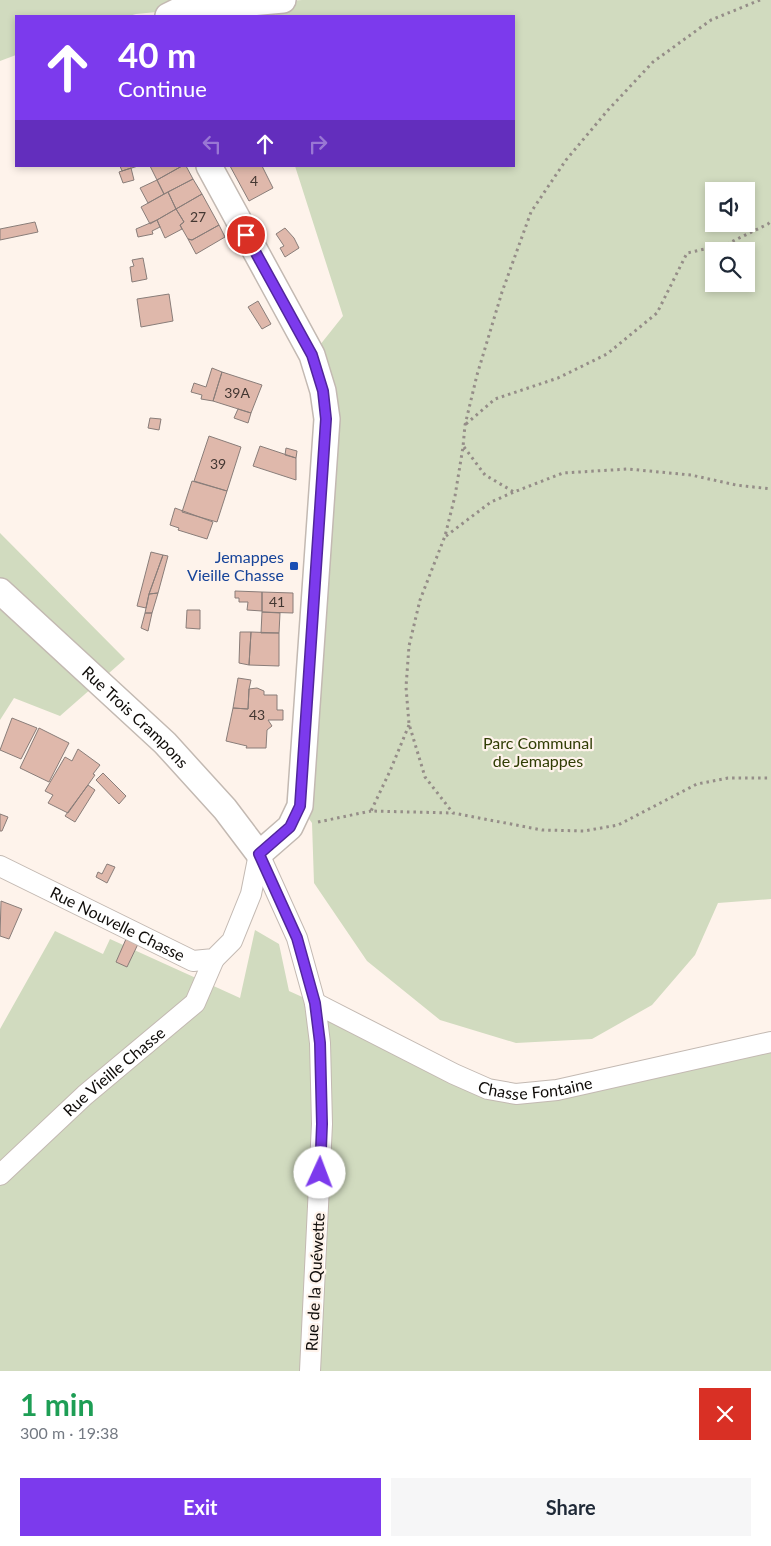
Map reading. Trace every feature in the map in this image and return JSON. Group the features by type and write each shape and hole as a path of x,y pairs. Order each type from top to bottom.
{"street":[{"path":"170,15 180,10 283,0"},
{"path":"210,167 312,355 323,391 326,419 300,806 290,827 259,854 251,894 232,941 214,959"},
{"name":"Rue Trois Crampons","path":"0,590 165,742 226,809 259,854"},
{"name":"Rue de la Quéwette","path":"259,854 297,938 315,1003 320,1043 322,1124 310,1371"},
{"name":"Rue Nouvelle Chasse","path":"0,866 193,961 214,959"},
{"name":"Rue Vieille Chasse","path":"0,1175 85,1095 195,1003 214,959"},
{"name":"Chasse Fontaine","path":"315,1003 488,1090 516,1094 558,1090 771,1042"}],"path":[{"path":"452,813 425,777 409,724 406,687 409,646 420,600 445,536 463,447 465,425 477,374 502,292 531,212 566,160 608,110 653,62 711,20 760,0"},
{"path":"465,425 495,399 558,378 608,354 657,313 687,253 727,244 771,221"},
{"path":"463,447 485,475 514,492"},
{"path":"445,536 492,502 563,472 628,468 691,475 736,485 771,489"},
{"path":"371,811 409,724"},
{"path":"290,827 371,811 452,813 542,830 584,831 618,825 696,784 728,778 771,778"}],"green space":[{"path":"0,0 283,0 132,15 15,15 15,55 0,61"},
{"name":"Parc Communal de Jemappes","path":"302,0 771,0 771,899 718,903 695,955 652,1005 592,1039 516,1043 440,1020 367,961 314,883 312,823 300,806 327,419 312,355 343,316 295,167 515,167 515,15 276,15 275,2"},
{"path":"0,533 125,659 60,716 14,698 0,720"},
{"path":"255,930 279,944 289,991 517,1094 771,1042 771,1371 0,1371 0,1029 55,931 103,954 110,939 240,998"}],"building":[{"path":"120,167 135,167 122,171"},
{"path":"150,167 180,167 157,180"},
{"path":"180,167 187,167 193,179 164,194 157,180"},
{"path":"231,167 262,167 273,188 249,201"},
{"path":"131,168 134,180 123,183 119,172"},
{"path":"193,179 202,194 176,209 168,192"},
{"path":"157,180 164,194 148,203 140,188"},
{"path":"168,192 176,209 150,224 141,207"},
{"path":"202,194 219,225 192,240 188,239 180,225 184,222 176,209"},
{"path":"176,209 184,222 180,225 182,229 165,238 157,220"},
{"path":"157,220 160,227 152,231 153,234 138,237 136,229"},
{"path":"35,222 38,232 0,240 0,229"},
{"path":"219,225 225,237 196,254 188,239 192,240"},
{"path":"285,228 294,238 299,248 285,257 280,248 284,246 276,234"},
{"path":"143,258 147,279 132,282 130,267 134,266 132,260"},
{"path":"169,294 173,321 141,327 137,299"},
{"path":"258,301 271,324 262,329 248,307"},
{"path":"212,368 222,372 213,401 201,399 202,395 191,392 194,383 206,387"},
{"path":"222,372 262,385 251,413 213,401"},
{"path":"238,409 251,413 248,423 234,418"},
{"path":"150,418 161,419 159,430 148,428"},
{"path":"209,436 241,447 227,491 194,481"},
{"path":"260,446 296,458 296,480 253,466"},
{"path":"286,448 297,451 296,458 285,455"},
{"path":"192,481 227,491 217,522 182,512"},
{"path":"175,508 213,522 207,539 178,530 179,528 170,525"},
{"path":"151,552 163,555 146,608 137,606"},
{"path":"163,555 168,556 158,593 149,594"},
{"path":"235,591 262,592 262,611 247,610 248,602 239,602 239,598 235,598"},
{"path":"262,592 293,593 293,613 262,612"},
{"path":"158,593 152,613 145,613 149,594"},
{"path":"187,610 200,610 200,629 186,628"},
{"path":"262,612 280,613 279,633 261,633"},
{"path":"145,613 152,613 148,631 141,628"},
{"path":"240,632 251,632 249,665 239,663"},
{"path":"251,632 279,633 279,666 249,665"},
{"path":"238,678 251,680 248,709 233,708"},
{"path":"257,688 264,691 264,695 277,695 277,710 283,710 283,720 268,720 272,726 267,730 266,748 246,748 247,746 226,741 233,708 248,709 249,689"},
{"path":"12,718 37,728 21,759 0,750"},
{"path":"39,728 69,743 49,782 20,768"},
{"path":"78,749 100,765 68,813 48,803 53,795 45,791 65,757 72,761"},
{"path":"103,773 126,796 119,804 96,780"},
{"path":"88,785 95,790 75,822 65,816"},
{"path":"0,814 8,817 2,831 0,831"},
{"path":"107,864 115,867 107,883 96,877 98,872 102,874"},
{"path":"1,901 22,909 9,939 0,936"},
{"path":"126,939 138,944 127,967 116,962"}],"place":[{"name":"Jemappes Vieille Chasse","path":"294,566"}],"route":[{"path":"246,235 312,355 323,391 326,419 300,806 290,827 259,854 277,890 297,938 315,1003 320,1043 322,1124 320,1173"}]}
